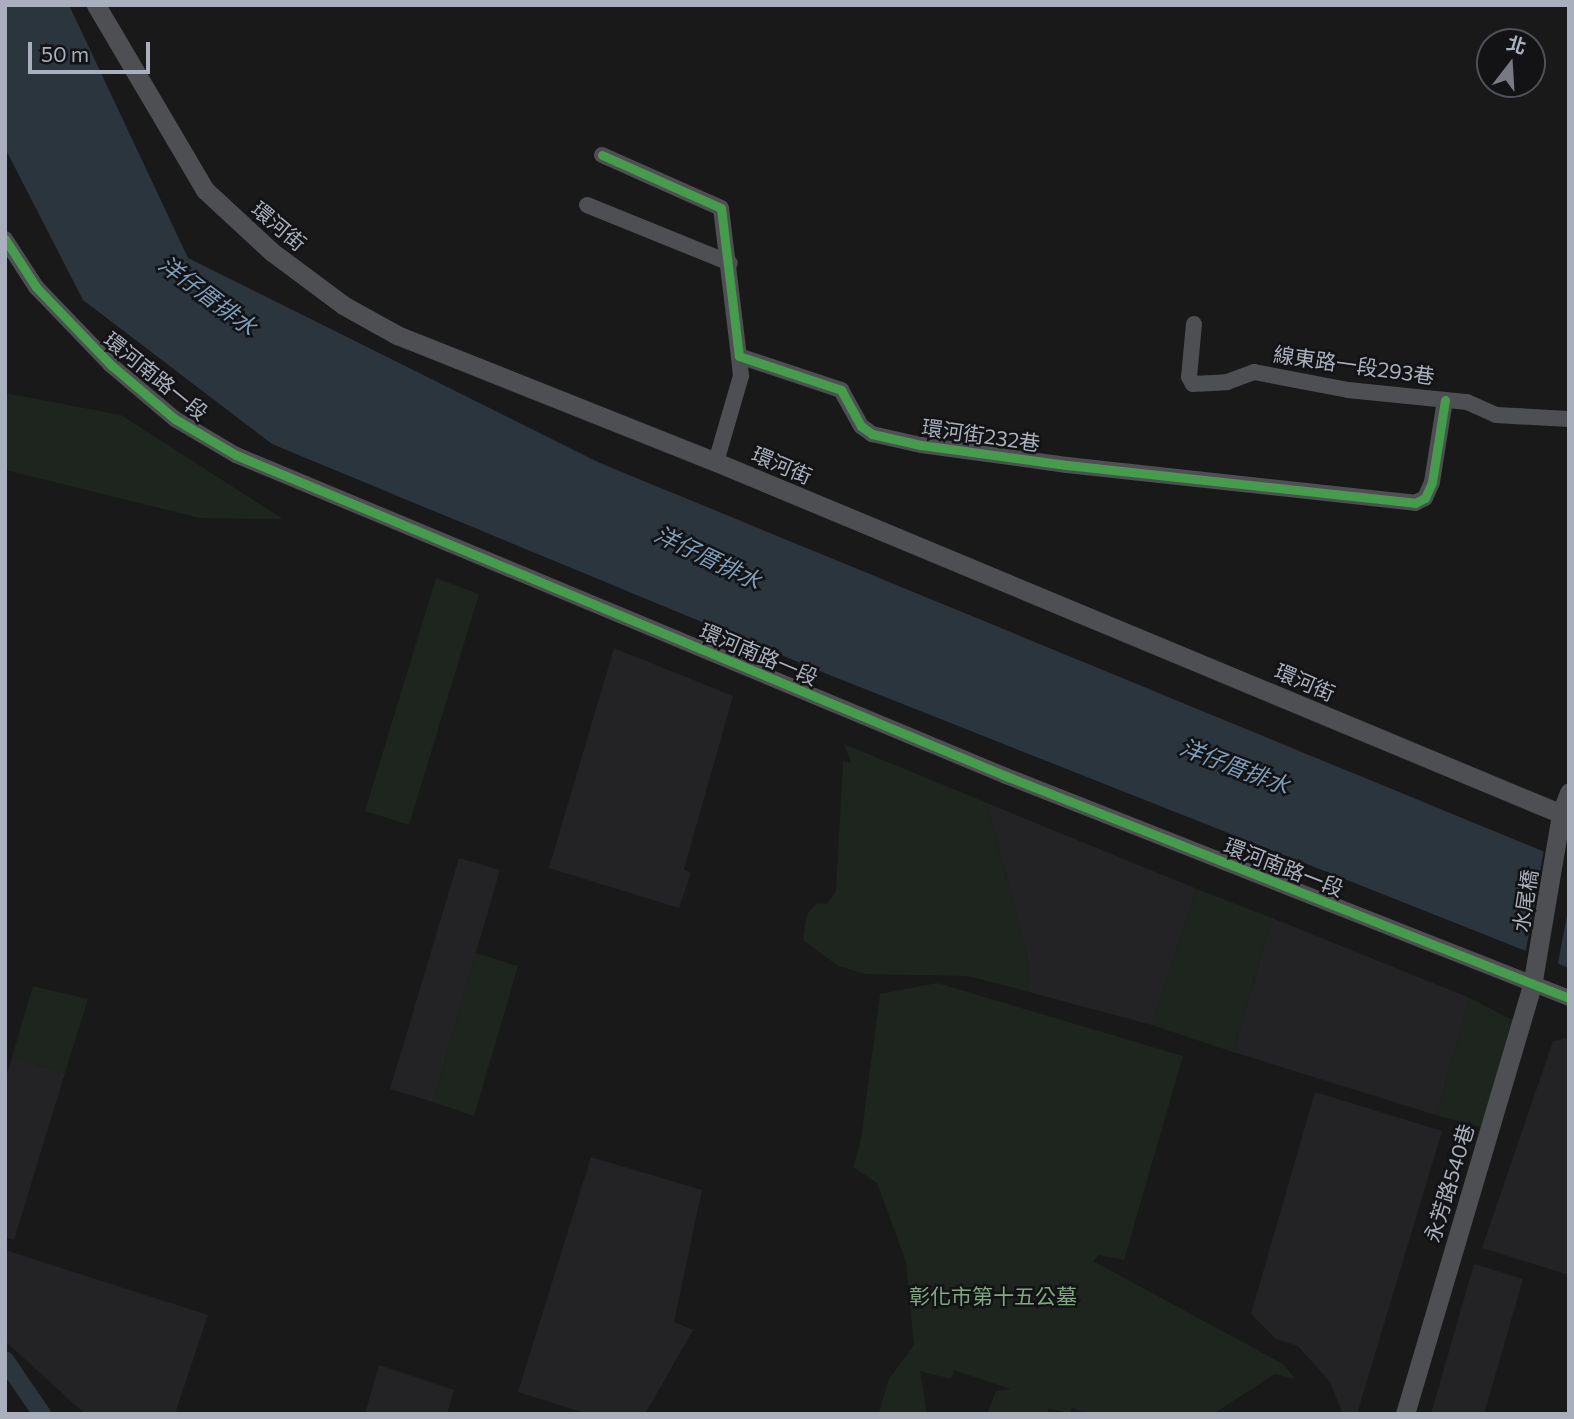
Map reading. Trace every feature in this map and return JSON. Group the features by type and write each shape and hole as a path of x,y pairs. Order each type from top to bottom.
{"street":[{"name":"環河街","path":"96,5 159,120 205,190 272,251 343,305 397,335 716,462 1565,816"},
{"path":"601,155 722,208 741,376 716,462"},
{"path":"587,205 730,263"},
{"name":"環河南路一段","path":"5,239 36,286 111,365 175,419 236,455 1006,776 1532,986 1569,998"},
{"name":"線東路一段293巷","path":"1194,324 1189,377 1193,384 1227,382 1254,372 1348,390 1467,402 1496,415 1569,419"},
{"name":"環河街232巷","path":"739,356 841,390 861,426 872,433 920,445 1400,504 1425,498 1438,455 1445,400"},
{"name":"水尾橋","path":"1538,966 1557,843 1569,792"},
{"name":"永芳路540巷","path":"1405,1414 1538,966"}],"shaded area":[{"path":"614,648 733,696 684,869 691,873 679,908 549,868"},
{"path":"987,803 1197,889 1152,1025 1029,992 1027,957"},
{"path":"459,858 500,870 433,1102 390,1089"},
{"path":"1272,918 1470,998 1436,1115 1233,1052"},
{"path":"1569,1038 1569,1275 1482,1248 1553,1041"},
{"path":"12,1057 65,1073 14,1240 5,1237 5,1081"},
{"path":"1315,1092 1442,1131 1357,1414 1343,1414 1330,1382 1298,1346 1276,1339 1251,1314"},
{"path":"591,1157 702,1190 674,1322 693,1330 645,1414 588,1414 518,1392"},
{"path":"5,1250 208,1315 175,1414 85,1414 5,1341"},
{"path":"1474,1264 1523,1279 1484,1414 1431,1414"},
{"path":"379,1365 454,1390 447,1414 365,1414"}],"green space":[{"path":"5,393 121,415 283,519 200,518 5,470"},
{"path":"436,578 479,594 409,825 365,811"},
{"path":"844,744 987,803 1027,957 1029,992 968,976 865,974 838,966 803,940 807,914 817,903 827,904 836,891 843,761 851,763"},
{"path":"1197,889 1272,918 1233,1052 1152,1025"},
{"path":"476,953 518,966 474,1116 433,1102"},
{"name":"彰化市第十五公墓","path":"937,983 1183,1056 1124,1260 1099,1255 1093,1261 1283,1364 1295,1379 1275,1374 1213,1414 1090,1414 1072,1408 1070,1413 1049,1409 1046,1414 987,1414 996,1391 1011,1389 954,1370 951,1379 920,1371 927,1414 879,1412 889,1379 914,1345 906,1262 877,1183 853,1167 861,1139 880,994"},
{"path":"33,986 88,999 65,1073 12,1057"},
{"path":"1470,998 1516,1022 1484,1128 1436,1115"}],"water":[{"name":"洋仔厝排水","path":"5,5 69,5 188,258 600,463 1569,862 1569,968 832,676 272,444 83,300 5,148"}],"pier":[{"path":"1544,849 1569,858 1569,905 1557,968 1525,955"}],"waterway":[{"path":"5,1360 42,1414"}],"cycle path":[{"path":"602,155 721,208 739,356 841,390 861,426 872,434 921,445 1067,465 1415,503 1425,498 1432,482 1445,400"},
{"path":"5,239 36,287 111,365 175,419 236,455 1006,776 1569,998"}]}
